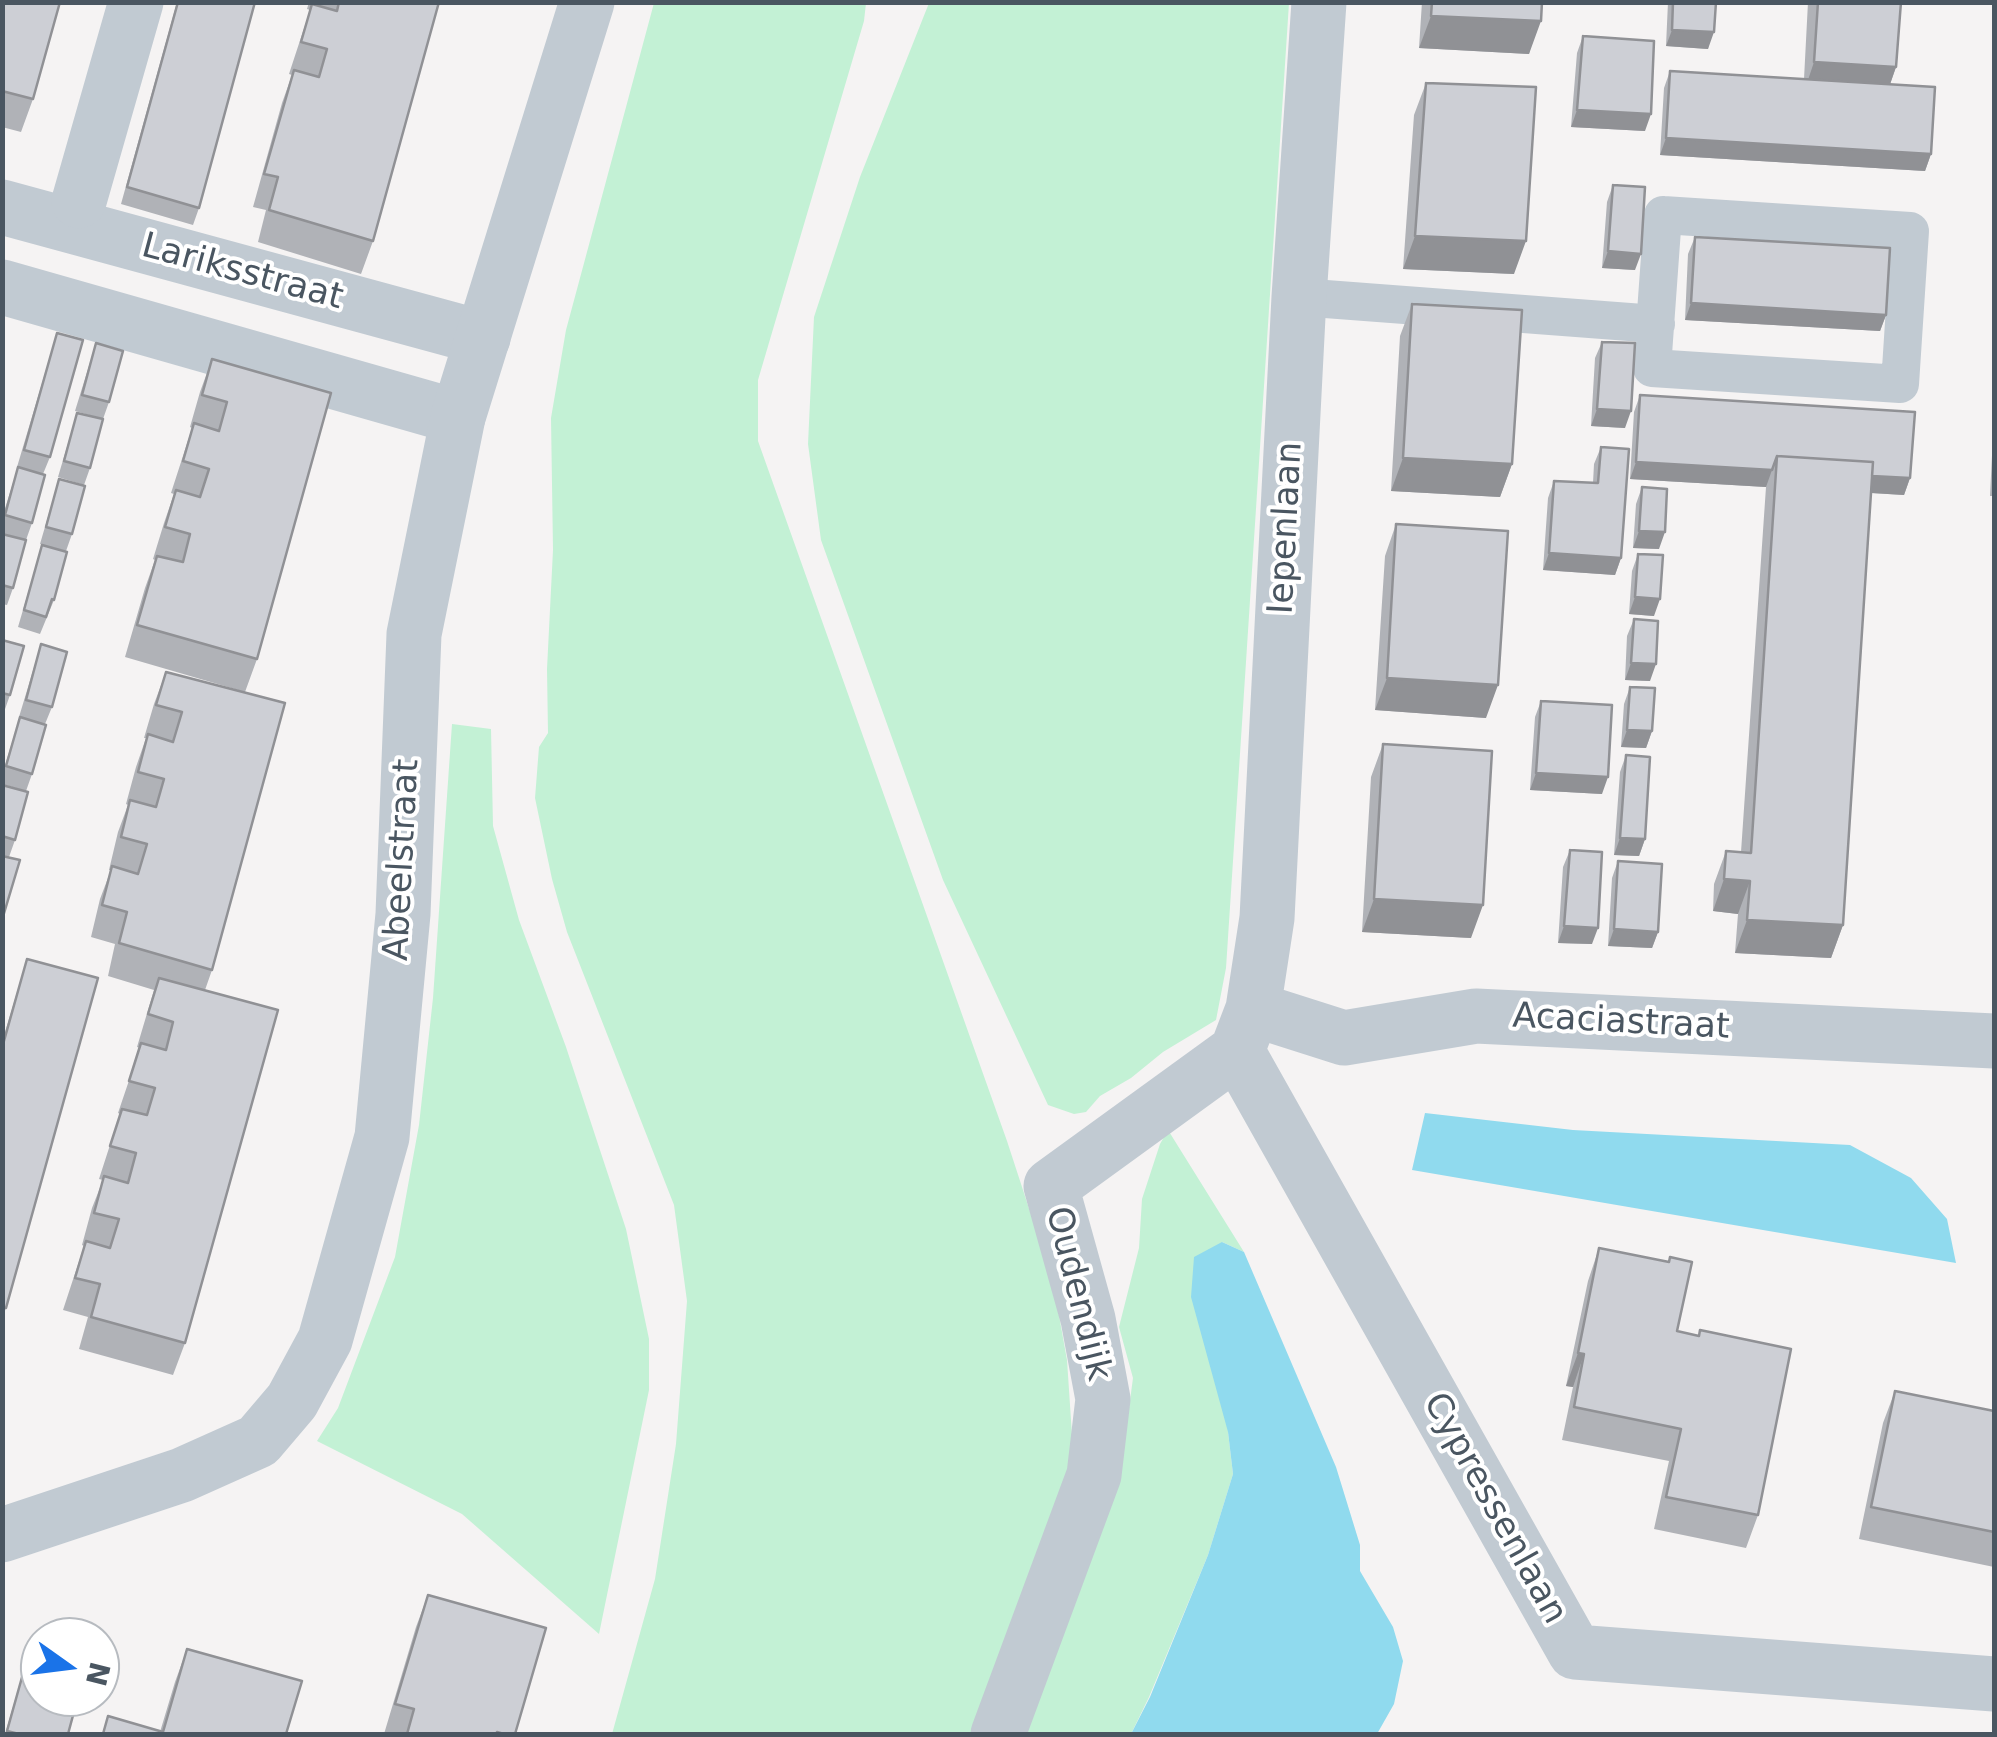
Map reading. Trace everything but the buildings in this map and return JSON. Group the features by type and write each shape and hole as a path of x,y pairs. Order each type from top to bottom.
{"street":[{"path":"136,2 75,214 27,294 458,417"},
{"name":"Abeelstraat","path":"2,1535 182,1475 258,1441 292,1402 325,1340 382,1137 403,914 414,634 458,417 588,2"},
{"name":"Iepenlaan","path":"1245,1030 1266,918 1319,2"},
{"name":"Lariksstraat","path":"2,206 75,214 482,338"},
{"name":"Acaciastraat","path":"1245,1030 1344,1038 1476,1016 1994,1041"},
{"name":"Cypressenlaan","path":"1245,1030 1575,1652 1994,1684"},
{"name":"Oudendijk","path":"998,1734 1094,1474 1103,1398 1088,1319 1051,1186 1245,1030"}],"lane":[{"path":"1663,215 1910,231 1900,384 1652,368 1656,324 1663,215"},
{"path":"1299,297 1656,324"}],"green space":[{"path":"654,3 866,3 864,21 758,380 758,441 1007,1141 1053,1282 1067,1360 1072,1435 1068,1492 973,1734 612,1734 655,1579 676,1444 687,1301 674,1205 567,932 535,798 539,747 548,733 553,550 551,418 566,330"},
{"path":"929,3 1289,3 1226,968 1216,1020 1100,1096 1086,1112 1074,1114 1048,1105 943,880 821,540 808,444 814,317 860,177"},
{"path":"452,724 491,729 493,826 519,920 626,1229 649,1339 649,1390 599,1634 462,1514 317,1441 338,1408 395,1257 419,1125 433,998"},
{"path":"1168,1130 1244,1252 1222,1242 1228,1432 1233,1474 1208,1555 1131,1734 1021,1734 1127,1423 1133,1378 1119,1327 1139,1248 1142,1199"}],"water":[{"path":"1425,1113 1573,1130 1850,1145 1911,1178 1947,1219 1956,1263 1412,1170"},
{"path":"1222,1242 1244,1252 1336,1467 1360,1545 1360,1571 1393,1627 1403,1661 1394,1704 1377,1734 1131,1734 1208,1555 1233,1474 1228,1432 1191,1297 1194,1257"}]}
